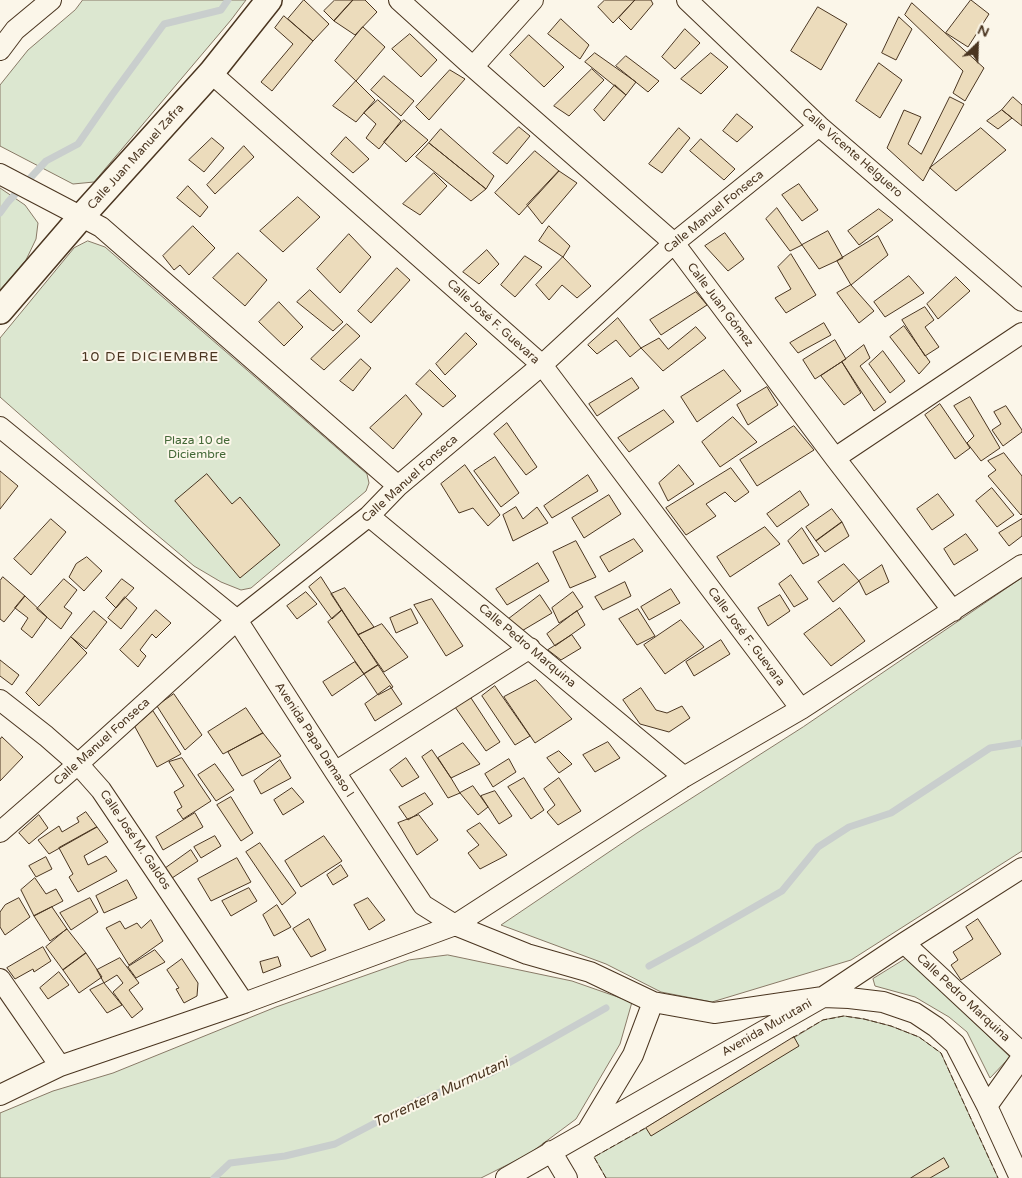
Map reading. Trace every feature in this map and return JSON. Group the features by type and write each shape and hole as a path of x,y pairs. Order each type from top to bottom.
{"street":[{"path":"0,50 15,30 52,0"},
{"name":"Calle Juan Manuel Zafra","path":"0,311 212,73 269,0"},
{"name":"Calle Juan Gómez","path":"400,0 473,67 674,243 835,458 953,611"},
{"path":"473,67 533,0"},
{"name":"Calle Vicente Helguero","path":"687,0 819,126 1022,301"},
{"name":"Calle José F. Guevara","path":"212,73 542,365 801,709"},
{"name":"Calle Manuel Fonseca","path":"0,832 237,620 369,516 398,486 542,365 674,243 819,126"},
{"path":"2,175 101,227 398,486"},
{"path":"835,458 1022,333"},
{"name":"Avenida Papa Damaso I","path":"0,427 237,620 423,905 455,925 527,954 590,972 653,1002 714,1013 823,997 849,998 883,1002 915,1013 936,1027 955,1044 987,1106 1020,1178"},
{"name":"Calle Pedro Marquina","path":"369,516 684,777"},
{"path":"0,1095 60,1066 244,1003 455,925 684,777 801,709 1022,565"},
{"path":"335,772 530,648"},
{"name":"Calle José M. Galdos","path":"0,700 78,764 101,790 244,1003"},
{"name":"Avenida Murutani","path":"506,1178 823,997 904,942 1022,868"},
{"name":"Calle Pedro Marquina","path":"904,942 1022,1053"},
{"path":"0,979 60,1066"},
{"path":"588,1130 633,1054 653,1002"},
{"path":"987,1106 1022,1057"},
{"path":"551,1151 567,1178"}],"green space":[{"path":"83,0 246,0 94,182 73,184 0,146 0,85 28,50 75,10"},
{"path":"0,188 25,205 38,223 36,239 26,260 0,290"},
{"name":"Plaza 10 de Diciembre","path":"88,241 105,247 367,474 369,483 366,491 251,588 241,590 221,582 194,566 0,397 0,338 74,248"},
{"path":"1022,578 1022,851 851,960 712,1002 661,992 606,964 501,925 637,833 803,727"},
{"path":"448,955 572,981 632,1002 620,1044 576,1119 529,1154 481,1178 0,1178 0,1113 53,1091 113,1073 276,1007 409,960"},
{"path":"907,958 1010,1057 990,1078 967,1032 949,1017 915,997 875,986 873,979"},
{"path":"844,1016 891,1026 919,1037 941,1053 998,1178 606,1178 594,1157 646,1128 823,1020"}],"building":[{"path":"304,0 329,24 313,41 288,19"},
{"path":"335,0 353,0 334,21 324,11"},
{"path":"353,0 365,0 377,12 355,35 334,21"},
{"path":"605,0 635,0 613,23 598,7"},
{"path":"635,0 651,0 653,4 631,30 619,18"},
{"path":"971,0 989,14 968,47 946,33"},
{"path":"912,3 984,68 965,101 953,93 963,71 905,15"},
{"path":"818,7 847,24 821,70 791,51"},
{"path":"284,16 313,41 272,91 261,82 293,44 275,28"},
{"path":"899,17 912,29 896,60 882,53"},
{"path":"561,19 589,45 580,59 548,34"},
{"path":"363,27 385,47 356,81 335,61"},
{"path":"685,29 700,43 675,69 662,57"},
{"path":"410,34 437,60 421,77 392,49"},
{"path":"529,35 564,67 544,87 510,55"},
{"path":"595,53 636,82 626,95 585,62"},
{"path":"711,53 728,67 701,94 681,79"},
{"path":"626,56 659,81 648,92 616,66"},
{"path":"879,63 902,80 880,118 856,101"},
{"path":"592,69 604,80 569,116 554,106"},
{"path":"450,70 465,79 429,120 416,107"},
{"path":"384,76 414,101 401,116 371,90"},
{"path":"356,81 375,100 356,122 333,106"},
{"path":"615,85 626,95 604,121 594,110"},
{"path":"950,97 964,104 923,181 887,148 904,110 921,117 908,144 921,154"},
{"path":"1013,97 1022,105 1022,126 1002,110"},
{"path":"378,100 401,121 379,149 366,138 376,124 364,113"},
{"path":"1002,110 1012,118 998,129 987,121"},
{"path":"737,114 753,127 737,142 723,131"},
{"path":"404,120 428,140 406,162 384,142"},
{"path":"519,127 530,136 507,164 493,153"},
{"path":"679,128 690,138 662,173 649,164"},
{"path":"981,128 1006,150 956,191 930,168"},
{"path":"441,129 494,176 486,189 429,143"},
{"path":"346,137 369,159 353,173 331,154"},
{"path":"212,138 224,148 204,172 189,160"},
{"path":"701,139 735,169 724,180 690,151"},
{"path":"429,143 486,189 471,201 416,157"},
{"path":"244,146 254,157 215,194 207,185"},
{"path":"535,151 559,171 519,215 495,193"},
{"path":"559,171 577,183 542,224 527,205"},
{"path":"434,173 447,186 420,215 403,204"},
{"path":"799,184 818,210 802,221 782,195"},
{"path":"188,186 208,207 200,217 177,198"},
{"path":"298,197 320,217 283,252 260,231"},
{"path":"777,208 802,245 790,251 766,219"},
{"path":"879,209 893,220 859,245 848,231"},
{"path":"193,226 215,248 189,275 180,265 174,270 163,256"},
{"path":"549,226 570,246 563,257 539,241"},
{"path":"828,231 843,258 819,269 802,245"},
{"path":"725,233 744,259 728,271 705,246"},
{"path":"349,234 371,257 340,293 317,269"},
{"path":"878,236 888,255 851,285 837,261"},
{"path":"487,250 499,264 479,284 463,272"},
{"path":"238,253 267,280 245,306 213,278"},
{"path":"791,254 816,295 786,313 775,298 791,289 778,267"},
{"path":"525,256 542,267 515,297 501,285"},
{"path":"563,257 591,286 577,298 562,285 549,300 536,285"},
{"path":"397,268 410,280 371,323 358,311"},
{"path":"909,276 924,293 885,317 874,302"},
{"path":"956,277 970,291 938,319 927,304"},
{"path":"851,285 874,311 859,323 837,293"},
{"path":"310,290 343,322 333,331 297,302"},
{"path":"696,292 707,305 661,335 650,320"},
{"path":"279,302 303,327 284,346 259,322"},
{"path":"925,307 934,320 925,327 939,347 925,356 902,320"},
{"path":"618,318 641,348 630,357 616,340 597,354 588,345"},
{"path":"824,323 831,335 798,353 790,343"},
{"path":"347,324 360,336 324,370 311,359"},
{"path":"904,326 930,362 919,374 890,337"},
{"path":"696,327 706,338 663,371 641,348 659,338 668,349"},
{"path":"466,333 477,344 445,375 436,364"},
{"path":"835,340 846,359 815,379 803,360"},
{"path":"864,345 870,358 860,366 886,402 874,411 842,362"},
{"path":"883,351 905,381 890,393 869,364"},
{"path":"361,359 371,368 353,391 340,381"},
{"path":"842,362 861,393 844,405 821,376"},
{"path":"430,370 456,396 443,407 416,384"},
{"path":"724,370 741,391 697,422 681,397"},
{"path":"632,378 639,388 597,416 589,404"},
{"path":"767,387 778,405 748,425 737,405"},
{"path":"406,395 422,414 393,449 370,428"},
{"path":"970,397 1000,448 981,461 967,443 974,436 954,406"},
{"path":"940,404 970,448 955,459 925,415"},
{"path":"1006,406 1022,432 1003,446 992,430 1001,424 994,412"},
{"path":"664,410 674,422 629,452 618,438"},
{"path":"733,417 757,442 720,467 702,442"},
{"path":"507,423 537,467 526,475 494,434"},
{"path":"794,426 814,450 757,486 740,460"},
{"path":"1004,453 1022,476 1021,515 988,476 996,470 988,461"},
{"path":"495,457 519,493 501,507 474,471"},
{"path":"465,465 500,515 488,526 473,508 459,513 441,484"},
{"path":"679,465 694,484 668,501 659,483"},
{"path":"731,468 749,492 735,502 725,492 706,504 716,516 686,535 666,508"},
{"path":"0,471 18,486 0,509"},
{"path":"207,474 232,504 240,497 280,545 240,578 175,501"},
{"path":"588,475 598,491 552,518 544,506"},
{"path":"992,488 1014,515 997,527 976,501"},
{"path":"800,491 809,505 777,527 767,514"},
{"path":"938,494 954,515 932,530 917,509"},
{"path":"609,495 621,514 584,538 572,518"},
{"path":"516,507 523,519 537,507 548,523 513,541 503,515"},
{"path":"832,509 842,522 816,541 806,527"},
{"path":"51,519 66,532 31,575 14,559"},
{"path":"1022,519 1022,536 1009,546 999,533"},
{"path":"842,522 849,536 825,552 816,541"},
{"path":"765,527 780,544 730,577 717,557"},
{"path":"802,528 819,555 803,564 788,541"},
{"path":"966,534 978,550 954,565 944,549"},
{"path":"634,539 643,551 609,572 600,557"},
{"path":"576,541 596,577 570,588 553,552"},
{"path":"87,557 102,571 84,591 69,577 76,564"},
{"path":"538,563 549,581 507,605 496,589"},
{"path":"844,564 859,581 833,602 818,582"},
{"path":"882,565 889,582 866,595 859,581"},
{"path":"791,575 808,599 794,607 779,584"},
{"path":"3,577 25,596 4,622 0,619 0,581"},
{"path":"321,577 342,610 332,619 309,587"},
{"path":"64,579 77,590 64,607 72,613 61,629 37,609"},
{"path":"122,579 134,588 116,608 106,598"},
{"path":"625,582 631,596 603,610 595,597"},
{"path":"345,588 374,627 358,635 331,594"},
{"path":"671,589 680,603 649,620 641,607"},
{"path":"306,592 317,604 297,619 287,606"},
{"path":"573,592 583,607 559,623 552,608"},
{"path":"540,595 552,613 520,632 506,621"},
{"path":"780,595 790,611 768,626 758,608"},
{"path":"25,596 47,617 32,638 21,629 28,618 15,608"},
{"path":"125,597 137,608 121,629 108,618"},
{"path":"432,599 463,646 446,656 414,605"},
{"path":"840,608 865,641 831,666 804,634"},
{"path":"411,609 418,623 396,633 390,618"},
{"path":"638,609 655,636 637,645 619,619"},
{"path":"156,610 171,623 156,638 152,634 140,650 146,656 138,667 120,650"},
{"path":"342,610 378,665 364,674 328,622"},
{"path":"94,611 107,622 86,649 71,637"},
{"path":"577,611 585,625 555,646 547,634"},
{"path":"681,620 704,647 665,674 644,645"},
{"path":"382,624 408,657 384,672 358,635"},
{"path":"572,635 581,648 561,660 548,650"},
{"path":"71,637 87,653 39,706 26,693"},
{"path":"721,640 730,654 694,676 686,662"},
{"path":"0,660 19,675 12,685 0,676"},
{"path":"355,662 364,674 332,696 323,682"},
{"path":"378,665 393,687 378,695 364,674"},
{"path":"536,680 572,719 535,743 504,697"},
{"path":"390,686 402,704 375,721 365,704"},
{"path":"495,686 530,736 515,745 482,696"},
{"path":"641,688 656,710 667,713 682,706 690,718 669,732 640,724 623,700"},
{"path":"174,694 202,735 185,750 157,706"},
{"path":"471,698 500,742 486,751 455,707"},
{"path":"246,708 263,733 223,754 208,732"},
{"path":"153,711 181,754 157,767 135,727"},
{"path":"263,733 281,756 242,776 228,752"},
{"path":"2,737 23,757 0,781 0,740"},
{"path":"608,742 620,758 595,772 583,755"},
{"path":"463,743 480,764 451,778 438,758"},
{"path":"432,750 460,793 448,798 422,757"},
{"path":"559,751 572,764 559,773 547,758"},
{"path":"182,758 211,801 183,819 177,810 182,807 174,792 184,786 169,762"},
{"path":"406,758 419,777 402,787 390,770"},
{"path":"509,759 516,772 493,787 485,774"},
{"path":"280,760 291,778 261,794 254,781"},
{"path":"215,764 234,790 216,801 198,775"},
{"path":"524,778 544,810 531,819 508,787"},
{"path":"559,778 581,811 558,825 547,812 555,805 544,789"},
{"path":"473,786 488,807 478,815 460,793"},
{"path":"292,788 304,802 283,815 274,800"},
{"path":"495,791 512,816 499,824 481,796"},
{"path":"425,793 433,804 408,820 399,807"},
{"path":"231,797 253,833 241,841 217,805"},
{"path":"86,812 97,827 49,854 38,840 59,826 62,832 79,822 77,818"},
{"path":"195,813 203,827 163,850 156,837"},
{"path":"39,815 48,828 29,844 19,833"},
{"path":"419,815 438,840 417,855 398,823"},
{"path":"480,823 507,855 480,869 468,853 479,845 467,831"},
{"path":"97,827 108,842 84,856 88,865 106,856 117,871 78,892 69,877 73,874 59,848"},
{"path":"215,836 221,846 201,858 194,847"},
{"path":"324,836 342,861 301,887 285,861"},
{"path":"260,843 296,893 282,905 246,852"},
{"path":"191,850 198,861 169,880 163,870"},
{"path":"46,857 52,869 36,877 29,866"},
{"path":"237,858 251,882 211,901 198,879"},
{"path":"341,865 348,876 333,885 327,875"},
{"path":"35,878 46,894 56,889 63,901 34,916 21,890"},
{"path":"127,880 137,898 104,913 96,896"},
{"path":"249,888 257,901 231,916 222,901"},
{"path":"19,898 30,917 5,935 0,927 0,912 5,905"},
{"path":"90,898 98,912 71,930 60,913"},
{"path":"368,898 385,920 369,930 354,905"},
{"path":"277,905 291,927 274,936 263,915"},
{"path":"52,907 67,929 50,941 34,916"},
{"path":"309,919 326,950 311,957 293,929"},
{"path":"978,919 1001,954 961,980 951,965 958,960 953,952 973,939 966,927"},
{"path":"151,920 163,941 129,965 106,928 120,921 125,929 137,923 141,928"},
{"path":"67,929 86,953 63,970 46,947"},
{"path":"43,947 51,961 34,972 33,969 15,979 7,968"},
{"path":"155,950 165,962 136,978 128,967"},
{"path":"86,953 102,977 79,993 63,970"},
{"path":"278,957 281,966 263,973 260,962"},
{"path":"120,958 139,983 129,990 143,1009 132,1018 113,992 123,983 117,975 104,983 97,970"},
{"path":"182,959 198,983 197,996 184,1003 176,989 179,988 167,970"},
{"path":"59,972 69,985 48,999 40,988"},
{"path":"104,983 122,1005 107,1013 90,990"},
{"path":"794,1037 799,1046 651,1136 646,1128"},
{"path":"944,1158 949,1167 930,1178 911,1178"}],"waterway":[{"path":"0,213 46,161 78,144 164,24 221,10 228,0"},
{"name":"Torrentera Murmutani","path":"649,966 782,891 818,847 849,827 891,813 990,748 1022,743"},
{"name":"Torrentera Murmutani","path":"214,1178 230,1163 285,1156 335,1144 419,1100 491,1073 606,1008"}],"fence":[{"path":"792,1038 823,1020 844,1016 891,1026 919,1037 941,1053 998,1178"},
{"path":"606,1178 594,1157 647,1127"}],"district":[{"name":"10 DE DICIEMBRE","path":"150,357"}]}
